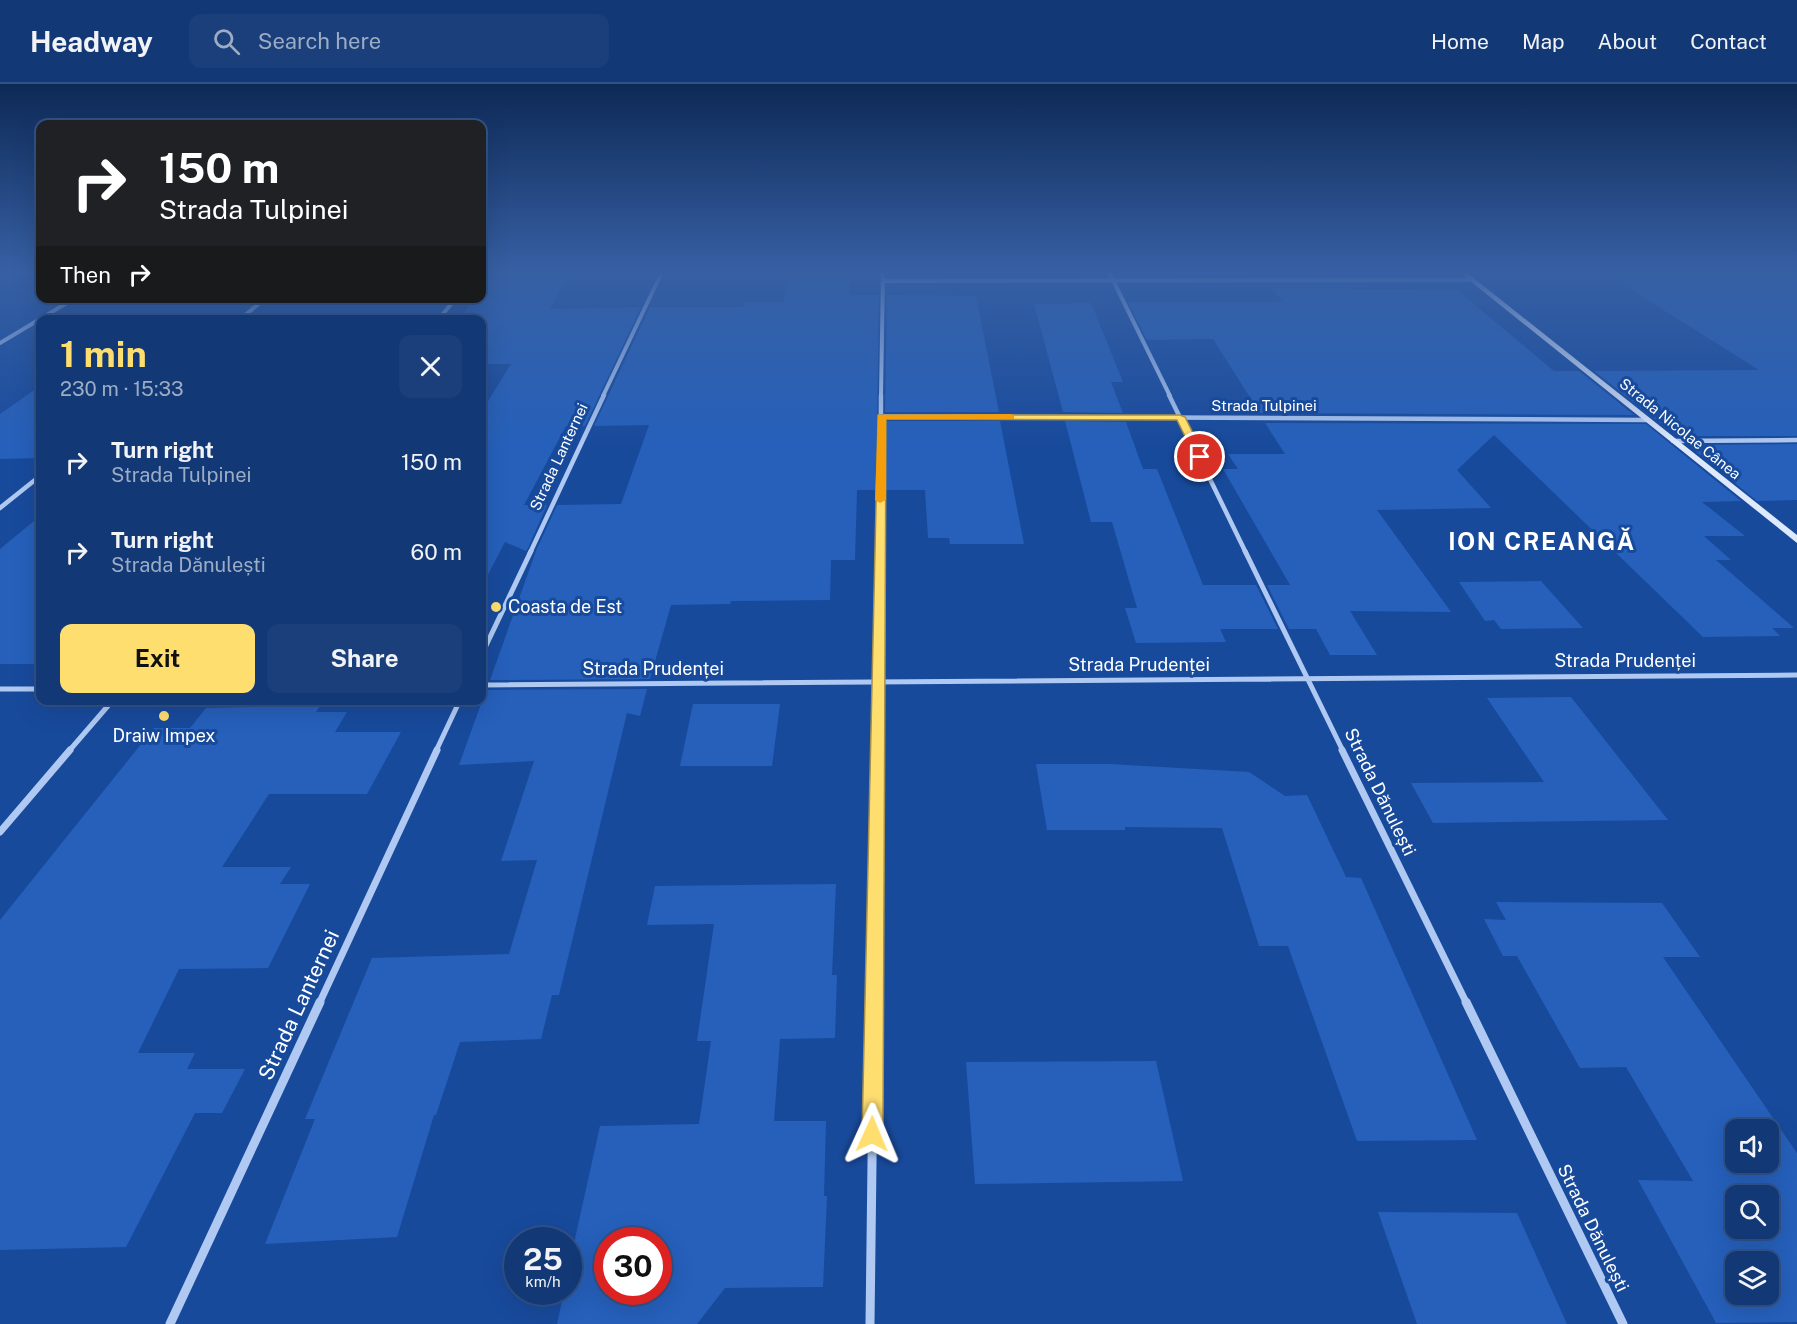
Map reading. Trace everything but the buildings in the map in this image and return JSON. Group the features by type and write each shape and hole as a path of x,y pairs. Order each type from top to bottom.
{"street":[{"path":"0,343 22,330"},
{"name":"Strada Lanternei","path":"486,646 635,330"},
{"path":"870,1324 882,330"},
{"name":"Strada Dănulești","path":"1137,330 1623,1324"},
{"name":"Strada Nicolae Cânea","path":"1534,330 1797,540"},
{"name":"Strada Tulpinei","path":"881,417 1646,420"},
{"path":"1673,441 1797,440"},
{"path":"0,508 36,479"},
{"name":"Strada Prudenței","path":"486,685 1797,675"},
{"path":"0,689 36,689"},
{"path":"0,832 109,705"},
{"name":"Strada Lanternei","path":"170,1324 458,705"}],"slow traffic":[{"path":"880,500 881,417 1010,417"}],"place":[{"name":"Coasta de Est","path":"496,607"},
{"name":"Draiw Impex","path":"164,716"}],"district":[{"name":"ION CREANGĂ","path":"1542,542"}],"route":[{"path":"872,1134 881,417 1180,417 1200,457"}]}
